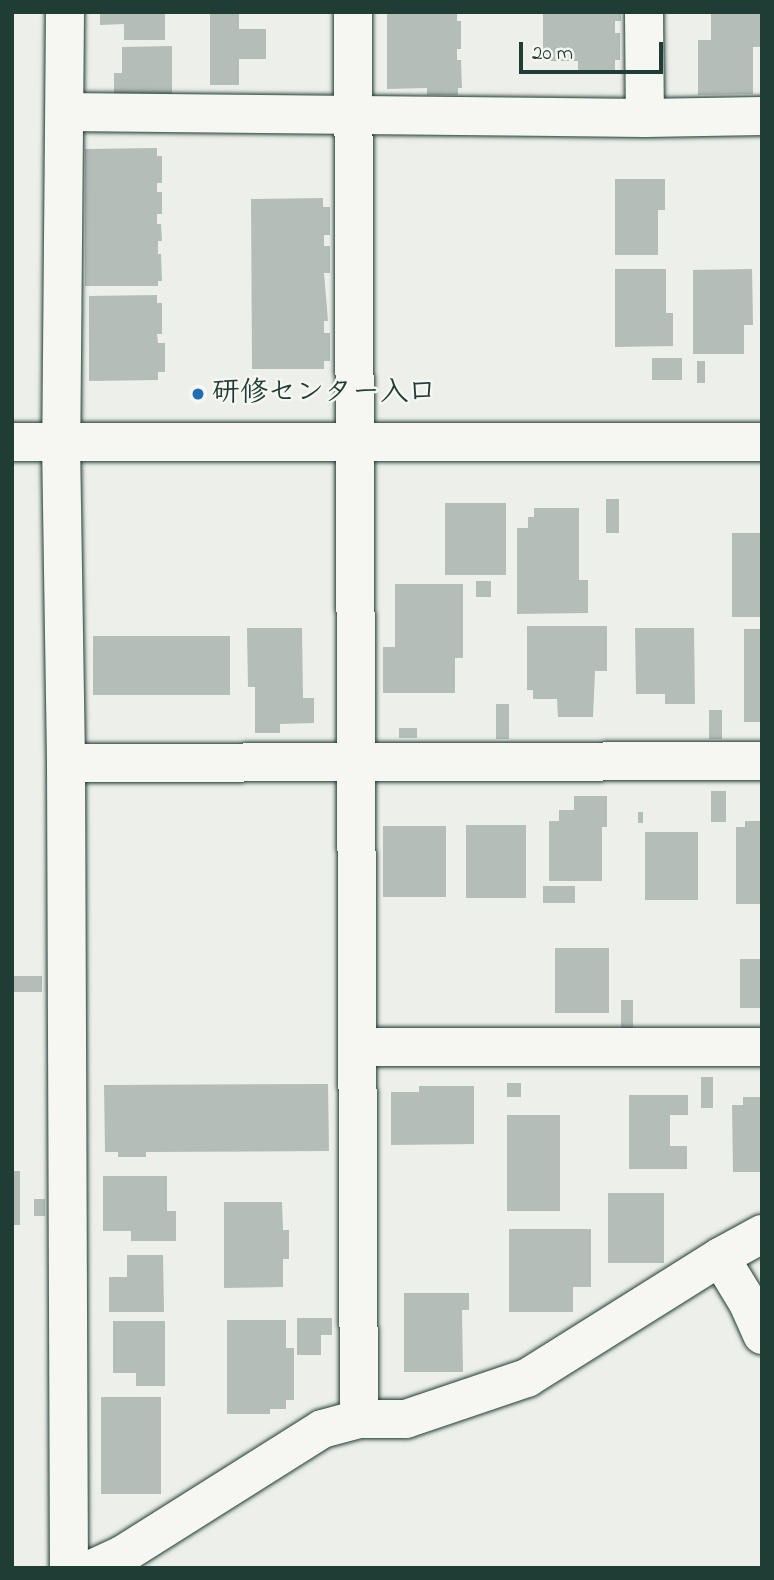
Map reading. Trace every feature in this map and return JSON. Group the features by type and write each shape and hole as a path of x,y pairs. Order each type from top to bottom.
{"street":[{"path":"65,12 61,442 66,763 69,1568"},
{"path":"353,12 359,1419"},
{"path":"644,12 645,118"},
{"path":"65,112 645,118 762,116"},
{"path":"12,442 762,442"},
{"path":"66,763 762,761"},
{"path":"358,1047 762,1047"},
{"path":"115,1564 322,1429 359,1419 406,1419 527,1378 720,1257 762,1234"},
{"path":"720,1257 748,1303 762,1335"}],"building":[{"path":"100,12 165,12 165,40 124,40 124,24 100,25"},
{"path":"210,12 239,12 239,29 266,29 266,59 239,59 239,85 210,85"},
{"path":"543,12 621,12 621,21 615,21 615,33 620,33 620,60 615,60 615,70 578,71 578,61 543,61"},
{"path":"711,12 760,12 760,47 753,47 753,94 698,95 698,40 711,40"},
{"path":"387,14 457,14 457,21 461,21 461,49 457,49 457,60 461,60 462,88 458,88 458,95 427,95 427,88 387,89"},
{"path":"172,46 172,94 114,95 114,73 122,73 122,47"},
{"path":"157,148 157,156 162,156 162,183 157,183 157,192 162,192 162,214 157,214 157,224 161,224 162,241 158,241 158,254 161,254 162,281 158,281 158,286 85,286 85,149"},
{"path":"615,179 665,179 665,210 658,210 658,255 615,255"},
{"path":"323,198 323,207 330,207 330,235 324,235 324,246 330,246 330,273 324,273 328,321 324,321 324,333 330,333 330,361 324,361 324,369 252,369 251,199"},
{"path":"615,269 666,269 666,313 673,313 673,346 615,347"},
{"path":"752,269 753,325 744,325 744,354 693,354 693,270"},
{"path":"157,295 157,303 162,303 162,334 157,334 158,343 165,343 165,372 158,372 158,380 89,381 89,296"},
{"path":"652,358 682,358 682,380 652,380"},
{"path":"697,361 705,361 705,383 697,383"},
{"path":"606,499 619,499 619,533 606,533"},
{"path":"445,503 506,503 506,575 445,575"},
{"path":"534,508 579,508 579,580 588,580 588,613 517,614 517,528 528,528 528,517 534,517"},
{"path":"732,533 762,533 762,617 732,617"},
{"path":"476,581 491,581 491,597 476,597"},
{"path":"395,584 463,584 463,658 455,658 455,693 383,693 383,647 395,647"},
{"path":"527,626 607,626 607,671 595,671 593,717 558,717 557,699 533,699 533,690 527,690"},
{"path":"247,628 302,628 303,698 314,698 314,723 280,724 280,733 255,733 255,687 248,687"},
{"path":"635,628 694,628 695,704 665,704 665,694 636,694"},
{"path":"744,629 762,629 762,722 744,722"},
{"path":"93,636 230,636 230,695 93,695"},
{"path":"496,704 509,704 509,739 496,739"},
{"path":"709,710 722,710 722,739 709,739"},
{"path":"399,728 417,728 417,738 399,738"},
{"path":"711,791 726,791 726,822 711,822"},
{"path":"574,796 607,796 607,827 602,827 602,881 549,881 549,821 559,821 559,810 574,810"},
{"path":"638,812 643,812 643,823 638,823"},
{"path":"745,821 762,821 762,904 736,904 736,827 745,827"},
{"path":"466,825 526,825 526,898 466,898"},
{"path":"383,826 446,826 446,897 383,897"},
{"path":"645,832 698,832 698,900 645,900"},
{"path":"543,886 575,886 575,903 543,903"},
{"path":"555,948 609,948 609,1013 555,1013"},
{"path":"740,959 762,959 762,1008 740,1008"},
{"path":"12,976 42,976 42,992 12,992"},
{"path":"621,1000 633,1000 633,1028 621,1028"},
{"path":"701,1077 713,1077 713,1108 701,1108"},
{"path":"507,1083 521,1083 521,1097 507,1097"},
{"path":"328,1084 329,1151 146,1152 146,1157 118,1157 118,1152 105,1152 104,1085"},
{"path":"419,1086 474,1086 474,1144 391,1145 391,1092 419,1092"},
{"path":"629,1095 688,1095 688,1115 670,1115 670,1146 687,1146 687,1169 629,1169"},
{"path":"743,1097 762,1097 760,1172 733,1172 732,1105 743,1105"},
{"path":"507,1115 560,1115 560,1211 507,1211"},
{"path":"12,1171 20,1171 20,1225 12,1225"},
{"path":"103,1176 167,1176 167,1211 176,1211 176,1241 131,1241 131,1231 103,1231"},
{"path":"608,1193 664,1193 664,1263 608,1263"},
{"path":"34,1199 45,1199 45,1216 34,1216"},
{"path":"224,1202 282,1202 283,1230 289,1230 289,1259 283,1259 283,1287 224,1288"},
{"path":"509,1229 591,1229 591,1287 573,1287 573,1312 509,1312"},
{"path":"127,1255 163,1255 164,1312 109,1312 109,1277 127,1277"},
{"path":"404,1293 469,1293 469,1310 462,1310 463,1372 404,1372"},
{"path":"297,1318 332,1318 332,1335 321,1335 321,1355 297,1355"},
{"path":"227,1320 286,1320 286,1348 294,1348 294,1400 286,1400 286,1409 270,1409 270,1414 227,1414"},
{"path":"113,1321 165,1321 165,1386 136,1386 136,1373 113,1373"},
{"path":"101,1397 161,1397 161,1494 101,1494"}],"place":[{"name":"研修センター入口","path":"198,394"}]}
